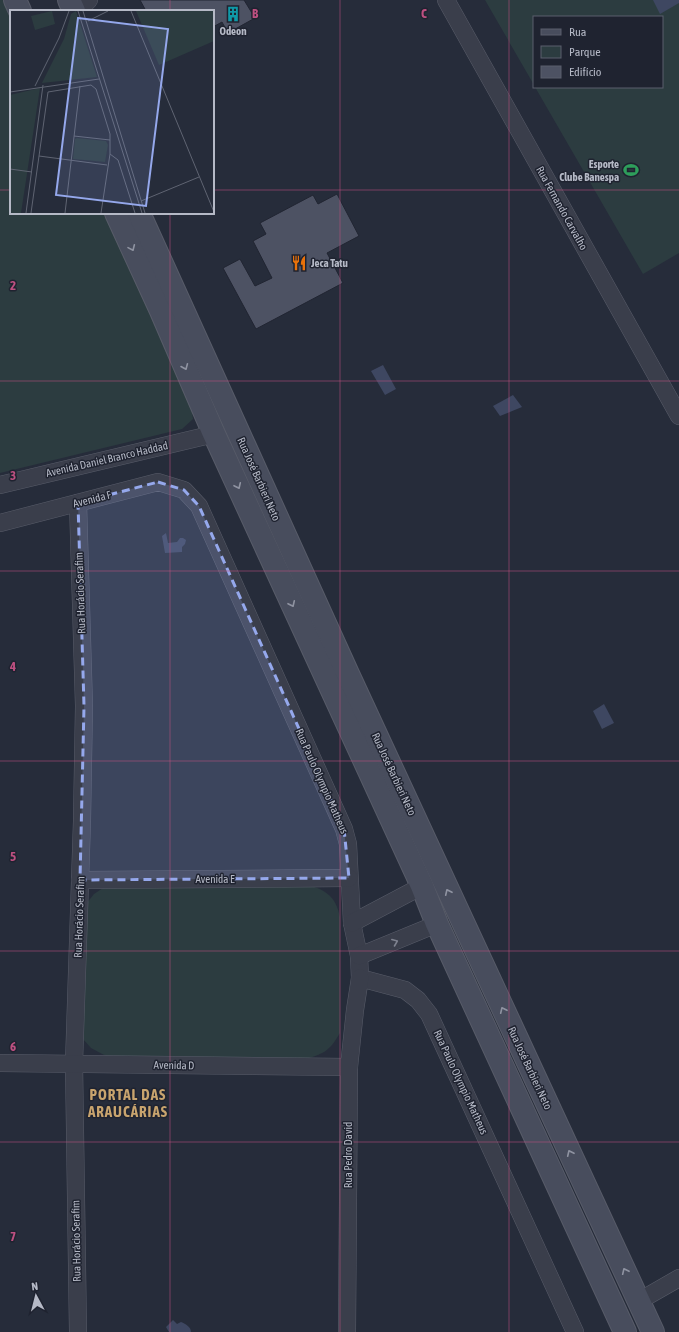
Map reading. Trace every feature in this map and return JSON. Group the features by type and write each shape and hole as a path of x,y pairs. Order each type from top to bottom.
{"main road":[{"path":"15,0 20,10"},
{"path":"69,0 74,10"},
{"name":"Rua José Barbieri Neto","path":"116,214 161,311 214,434 625,1332"},
{"name":"Rua José Barbieri Neto","path":"140,214 354,688 653,1332"}],"street":[{"path":"79,10 89,0"},
{"name":"Rua Fernando Carvalho","path":"446,0 679,416"},
{"name":"Avenida Daniel Branco Haddad","path":"0,485 214,434"},
{"name":"Avenida F","path":"0,523 158,482 184,490"},
{"name":"Rua Paulo Olympio Matheus","path":"184,490 199,506 344,829 348,844 352,922 359,956 360,978 405,990 418,1000 429,1014 575,1332"},
{"name":"Rua Horácio Serafim","path":"78,503 84,706 74,1063 78,1332"},
{"name":"Avenida E","path":"80,880 350,878"},
{"path":"352,922 422,886"},
{"path":"359,956 437,924"},
{"name":"Rua Pedro David","path":"347,1332 349,1067 360,978"},
{"name":"Avenida D","path":"0,1063 349,1067"},
{"path":"639,1301 679,1278"}],"highlighted area":[{"path":"158,482 184,490 199,506 344,829 349,878 80,880 84,706 78,503"}],"green space":[{"path":"0,0 4,0 10,13 10,214 107,214 191,404 193,419 182,429 0,473"},
{"name":"Esporte Clube Banespa","path":"485,0 679,0 679,253 643,274 536,88 663,88 663,16 533,16 533,83"},
{"path":"312,886 331,897 336,905 340,917 340,1033 325,1051 302,1060 106,1056 91,1048 83,1039 86,904 94,894 103,888"}],"water":[{"path":"653,0 679,0 679,3 660,14"},
{"path":"383,365 396,389 385,395 371,371"},
{"path":"513,395 522,407 500,416 493,406"},
{"path":"166,533 168,543 177,542 180,538 186,540 182,547 182,552 165,553 162,536"},
{"path":"604,704 614,723 602,729 593,711"},
{"path":"173,1320 177,1324 181,1322 186,1325 191,1332 169,1332 166,1327"}],"building":[{"name":"Odeon","path":"140,0 244,0 255,18 228,33 222,22 214,26 214,10 145,10"},
{"name":"Jeca Tatu","path":"337,194 359,236 327,253 343,283 256,329 223,268 240,259 255,286 272,278 253,241 266,234 260,223 313,195 318,204"}],"place":[{"name":"Odeon","path":"233,14"},
{"name":"Esporte Clube Banespa","path":"631,170"},
{"name":"Jeca Tatu","path":"299,263"}],"district":[{"name":"PORTAL DAS ARAUCÁRIAS","path":"128,1102"}]}
